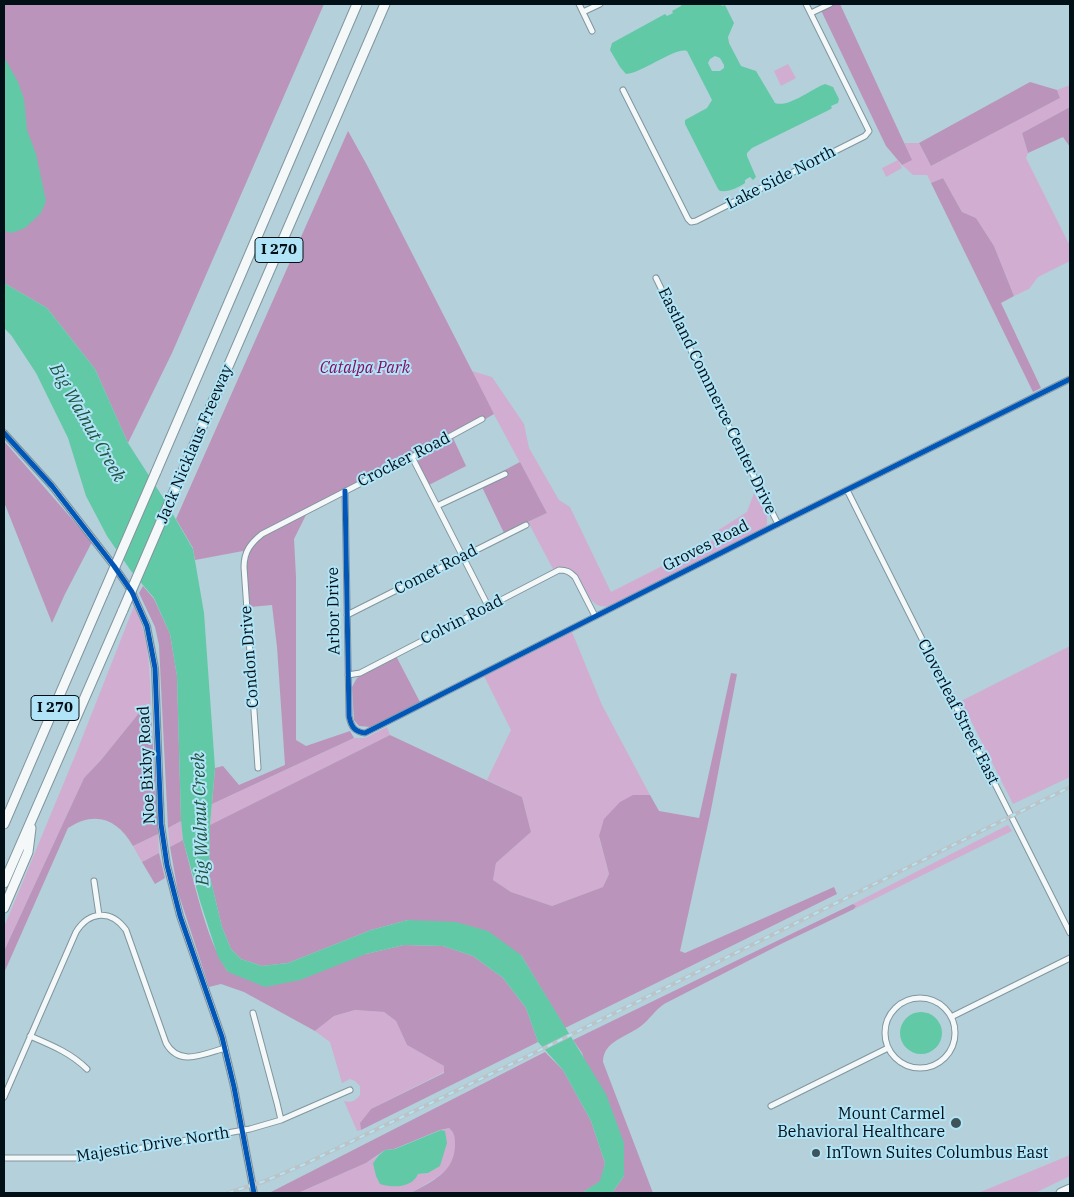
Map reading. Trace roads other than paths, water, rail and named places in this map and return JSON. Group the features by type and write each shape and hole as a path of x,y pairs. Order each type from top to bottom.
{"highway":[{"name":"Jack Nicklaus Freeway","path":"4,824 357,4"},
{"name":"Jack Nicklaus Freeway","path":"4,883 385,4"},
{"path":"4,908 28,852 33,817"},
{"path":"1061,1193 1070,1189"}],"street":[{"path":"579,4 592,31"},
{"path":"583,12 600,4"},
{"path":"806,4 811,13 830,4"},
{"name":"Lake Side North","path":"623,90 688,219 691,222 702,219 865,136 869,131 811,13"},
{"name":"Eastland Commerce Center Drive","path":"656,278 778,524"},
{"name":"Groves Road","path":"354,729 361,732 369,732 595,616 1070,379"},
{"name":"Crocker Road","path":"249,546 262,534 482,419"},
{"name":"Noe Bixby Road","path":"4,433 52,486 88,533 128,586 144,616 155,668 162,824 167,866 180,916 225,1048 254,1193"},
{"path":"412,457 488,606"},
{"path":"437,506 505,474"},
{"name":"Cloverleaf Street East","path":"847,490 1070,933"},
{"name":"Arbor Drive","path":"345,491 348,716 354,729"},
{"name":"Comet Road","path":"347,616 526,525"},
{"name":"Condon Drive","path":"249,546 245,556 244,567 258,768"},
{"name":"Colvin Road","path":"348,675 360,673 559,570 566,570 575,577 595,616"},
{"path":"94,881 98,915"},
{"path":"4,1097 76,932 85,921 98,915 117,920 126,930 166,1043 172,1051 186,1058 225,1048"},
{"path":"951,1017 1070,958"},
{"path":"922,998 934,1001 944,1008 951,1017 954,1028 952,1044 944,1058 935,1064 914,1067 903,1064 888,1048 885,1033 887,1022 892,1012 900,1004 911,999 922,998"},
{"path":"253,1013 281,1120"},
{"path":"30,1036 63,1050 87,1070"},
{"path":"771,1106 888,1048"},
{"name":"Majestic Drive North","path":"4,1158 85,1158 242,1131 281,1120 350,1090"}],"water":[{"path":"682,4 725,5 734,23 728,37 729,43 741,66 756,71 775,103 781,104 793,101 825,84 833,87 839,99 838,103 831,106 832,108 829,110 752,148 747,153 747,156 756,177 753,180 750,177 745,180 745,183 730,190 720,191 718,189 685,124 685,120 707,108 712,100 687,51 675,53 633,73 626,74 610,50 612,43 665,14 667,16 673,13 672,11","holes":["715,56 720,58 724,68 720,71 712,71 708,63 710,59"]},
{"path":"4,57 18,82 24,99 27,130 36,154 46,201 41,213 25,228 12,233 4,231"},
{"name":"Big Walnut Creek","path":"4,283 47,308 95,369 128,443 193,549 204,613 215,768 210,825 209,873 222,927 231,949 241,959 262,966 288,963 371,930 408,920 456,922 488,931 521,955 606,1094 624,1143 624,1176 612,1193 582,1193 600,1181 605,1163 591,1121 563,1070 538,1042 526,1008 503,978 473,956 443,946 404,945 366,954 300,980 265,987 228,972 218,957 183,840 177,676 170,634 154,598 131,571 107,536 86,496 68,438 36,373 11,335 4,328"},
{"path":"921,1012 936,1018 942,1033 936,1048 921,1054 906,1048 900,1033 906,1018"},
{"path":"441,1130 445,1131 447,1143 440,1166 428,1173 418,1174 411,1182 402,1186 380,1184 373,1163 379,1155 385,1150 395,1149"}],"railway":[{"path":"228,1193 265,1181 305,1164 528,1056 1070,787"}],"place":[{"name":"Mount Carmel Behavioral Healthcare","path":"956,1123"},
{"name":"InTown Suites Columbus East","path":"816,1153"}],"park label":[{"name":"Catalpa Park","path":"365,368"}]}
